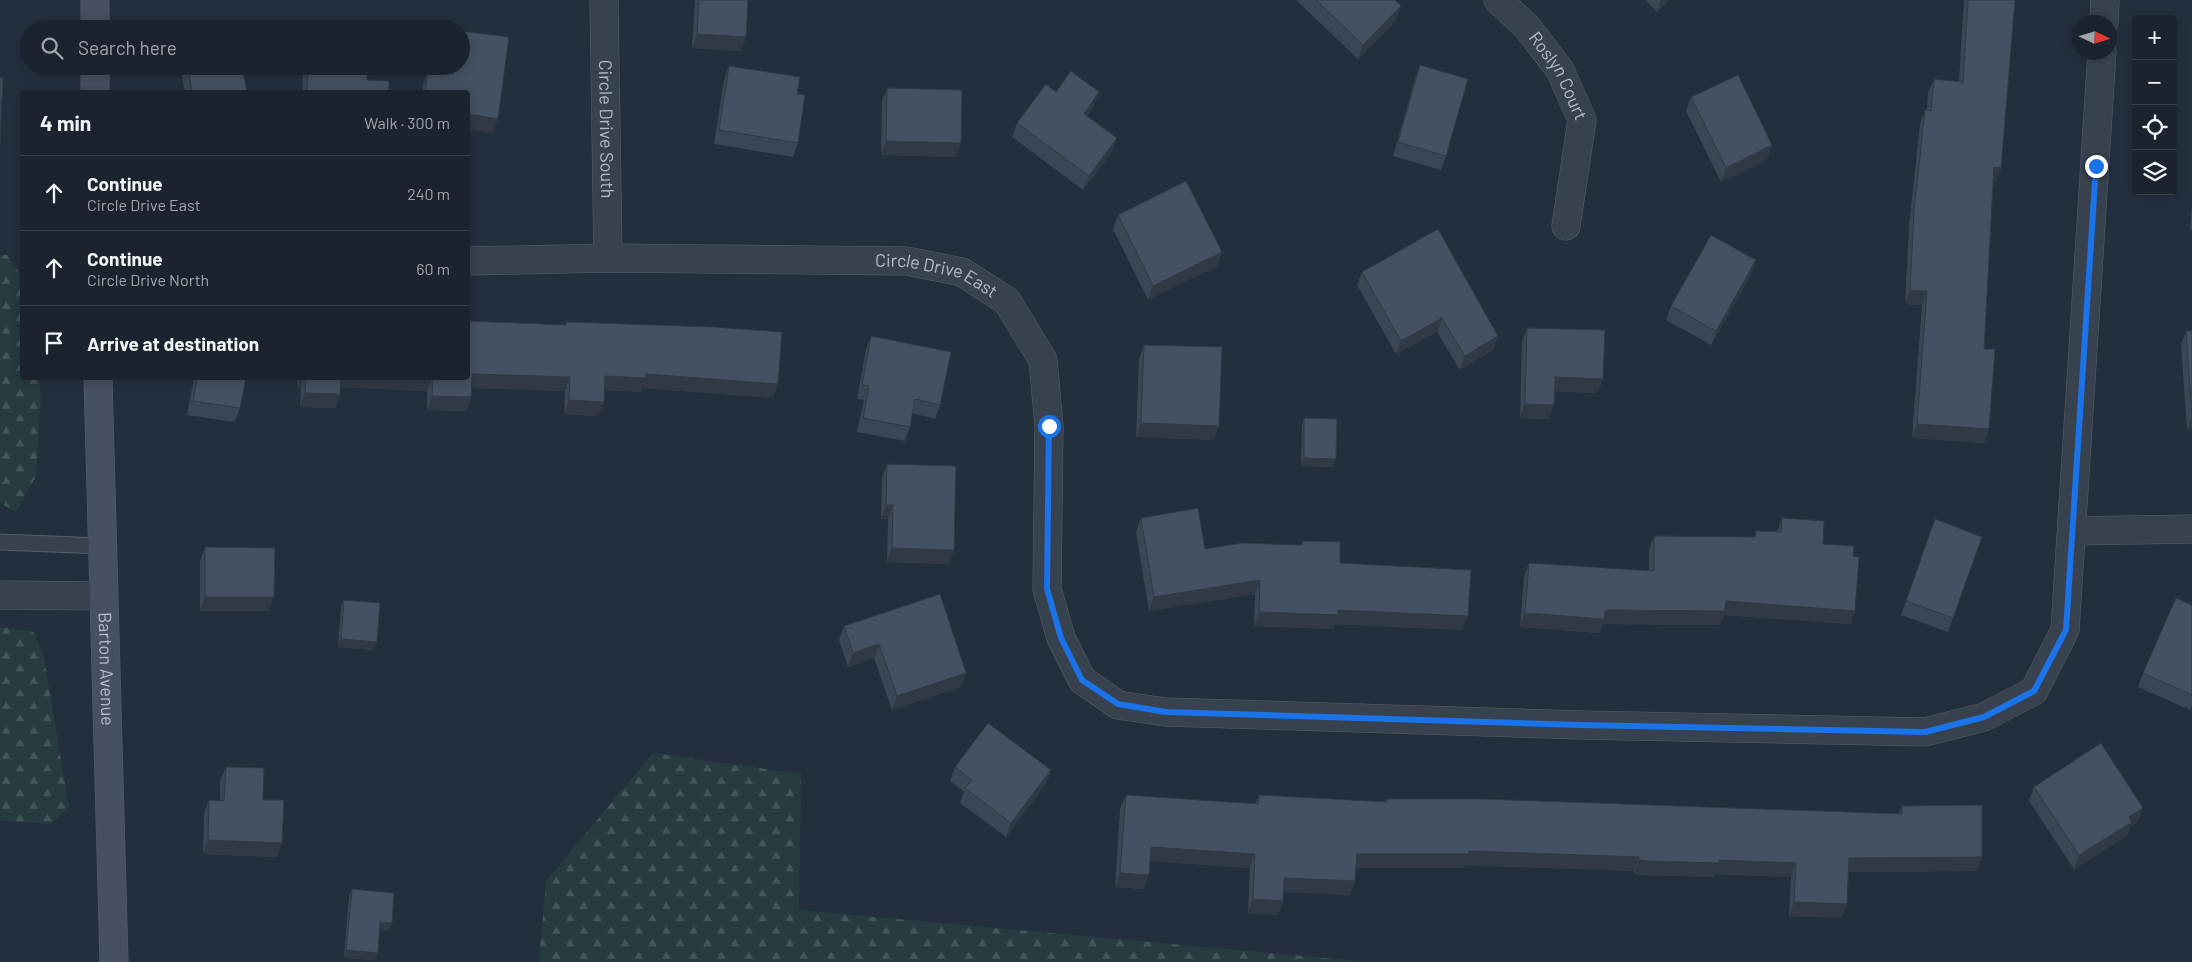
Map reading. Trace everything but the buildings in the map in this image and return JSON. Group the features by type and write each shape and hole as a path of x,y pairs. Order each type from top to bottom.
{"street":[{"path":"95,0 95,20"},
{"name":"Circle Drive South","path":"604,0 608,258"},
{"name":"Roslyn Court","path":"1498,0 1527,27 1560,70 1582,120 1566,226"},
{"path":"2104,15 2105,0"},
{"name":"Circle Drive East","path":"470,261 608,258 907,261 962,272 1007,301 1044,360 1049,426 1047,589 1061,638 1082,680 1118,704 1175,712 1581,725 1925,732 1984,717 2034,691 2066,630 2101,60"},
{"path":"95,75 95,90"},
{"name":"Barton Avenue","path":"98,380 114,962"},
{"path":"2072,531 2192,530"},
{"path":"0,595 103,596"}],"lane":[{"path":"0,542 102,546"}],"green space":[{"path":"0,255 7,255 20,273 20,380 39,380 41,397 36,476 16,512 0,503"},
{"path":"0,627 34,632 44,658 69,807 51,824 0,821"},
{"path":"653,753 801,774 799,910 1367,962 539,962 546,881"}],"route":[{"path":"1049,426 1047,589 1061,638 1082,680 1118,704 1166,712 1581,725 1925,732 1984,717 2034,691 2066,630 2096,166"}]}
